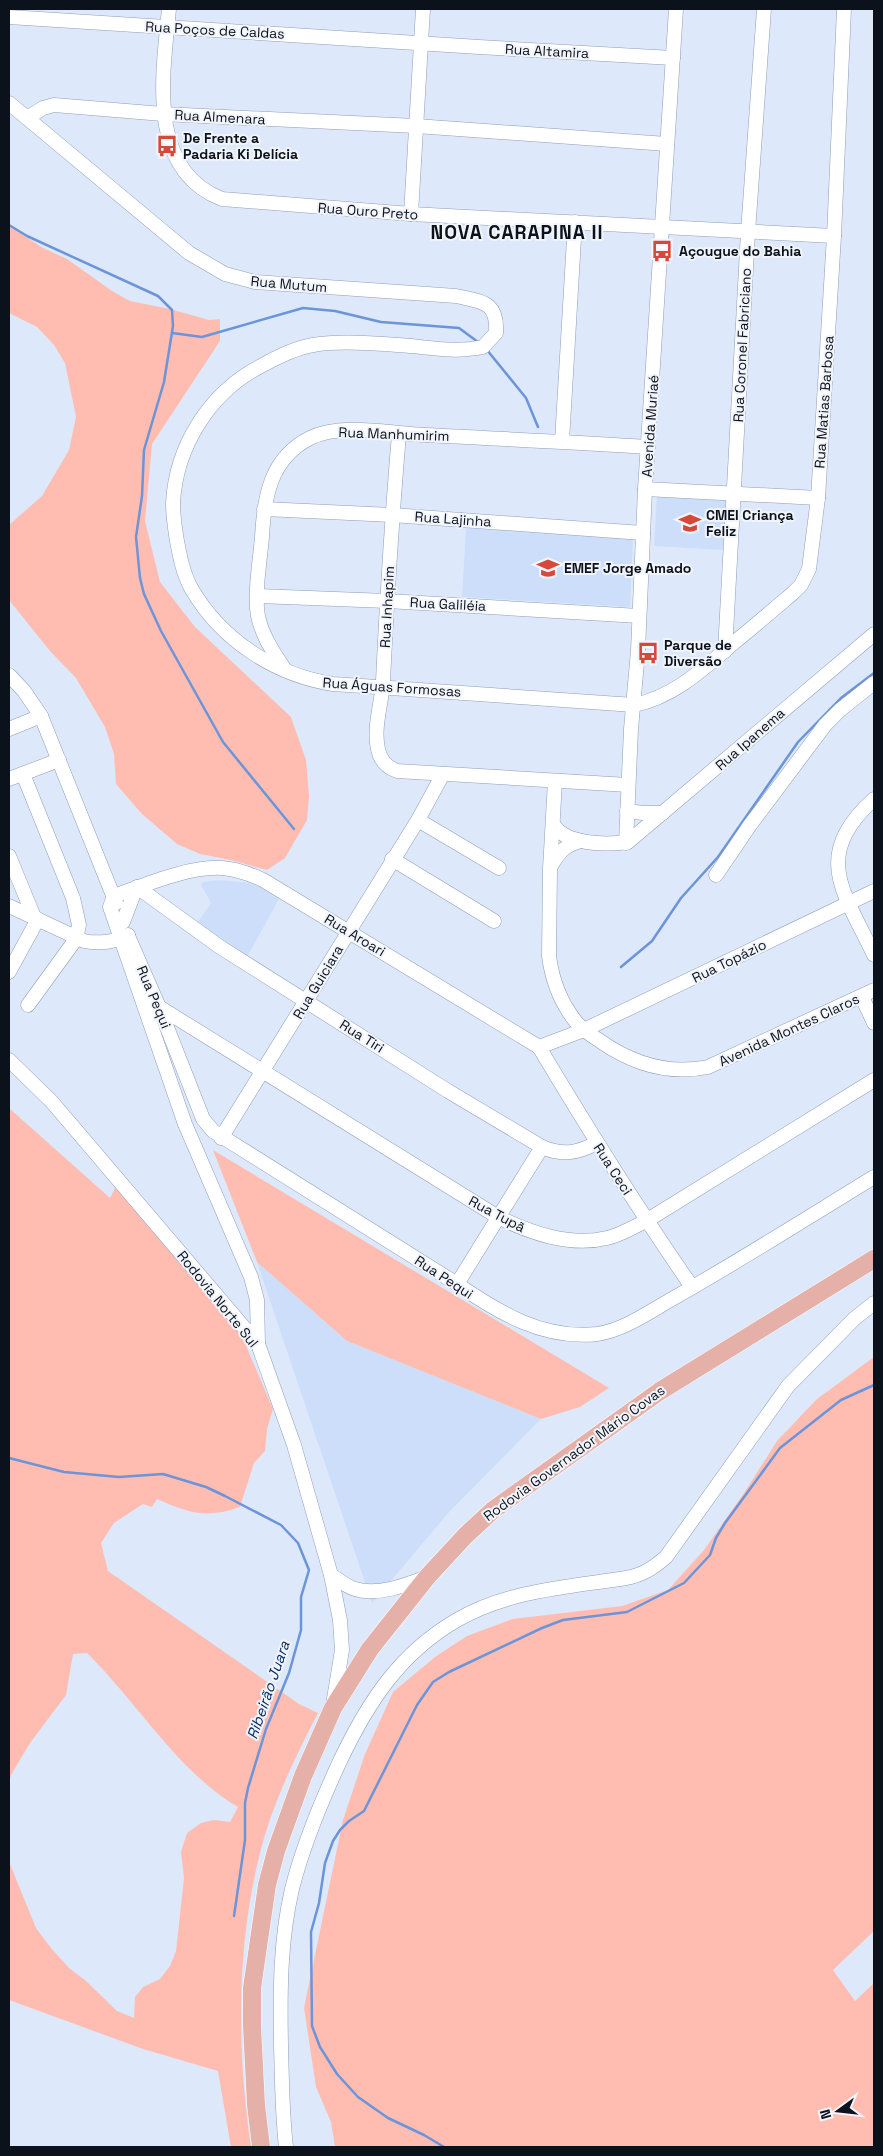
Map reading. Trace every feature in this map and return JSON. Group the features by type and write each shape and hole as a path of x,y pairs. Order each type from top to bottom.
{"main road":[{"name":"Rodovia Governador Mário Covas","path":"262,2147 256,2106 252,1988 267,1885 276,1851 303,1776 333,1708 370,1649 428,1576 465,1536 493,1510 660,1391 874,1259"}],"street":[{"name":"Rua Ouro Preto","path":"168,9 163,114 170,144 178,162 196,185 211,195 233,201 411,214 834,236"},
{"path":"411,214 423,9"},
{"name":"Avenida Muriaé","path":"626,843 645,489 676,9"},
{"name":"Rua Coronel Fabriciano","path":"725,651 748,232 764,9"},
{"name":"Rua Matias Barbosa","path":"634,704 651,701 680,687 793,593 806,577 812,556 818,498 834,236 844,9"},
{"name":"Rua Poços de Caldas","path":"9,17 421,43"},
{"name":"Rua Altamira","path":"421,43 673,58"},
{"name":"Rua Mutum","path":"9,103 189,253 225,274 254,282 456,296 478,300 488,305 495,313 497,322"},
{"name":"Rua Almenara","path":"28,118 43,108 54,105 163,114 416,126 667,144"},
{"path":"562,441 574,222"},
{"name":"Rua Águas Formosas","path":"497,322 496,333 491,341 483,347 476,349 452,350 335,343 313,345 292,351 259,367 232,385 202,417 189,439 179,469 173,504 180,562 191,586 207,612 224,630 242,646 287,673 318,682 634,704"},
{"name":"Rua Manhumirim","path":"287,673 264,634 258,616 264,509 269,485 280,464 289,453 310,438 335,430 350,430 648,446"},
{"name":"Rua Inhapim","path":"399,434 392,515 383,686 377,728 378,748 385,764 396,770 443,774"},
{"path":"645,489 818,498"},
{"name":"Rua Lajinha","path":"264,509 392,515 643,533"},
{"name":"Rua Galiléia","path":"258,596 387,600 639,616"},
{"name":"Rua Ipanema","path":"626,843 874,634"},
{"path":"10,677 33,702 41,716 114,896 123,922 125,937"},
{"path":"716,875 750,825 825,725 840,710 874,684"},
{"path":"9,729 41,716"},
{"path":"9,779 59,760"},
{"path":"23,774 75,904 80,925 76,939 28,1005"},
{"path":"443,774 628,785"},
{"name":"Rua Guiciara","path":"222,1138 307,1002 392,859 418,820 443,774"},
{"name":"Avenida Montes Claros","path":"555,781 550,869 549,956 551,970 565,1005 584,1030 618,1054 636,1062 659,1068 691,1070 723,1061 868,993"},
{"path":"874,799 859,813 847,829 840,842 837,858 838,872 849,903 874,955"},
{"path":"627,811 643,814 663,813"},
{"path":"418,820 499,868"},
{"path":"553,824 560,834 581,841"},
{"path":"550,869 562,849 572,843 581,841 626,843"},
{"path":"9,856 36,918"},
{"path":"392,859 494,921"},
{"name":"Rua Aroari","path":"114,896 207,868 235,870 263,880 539,1047"},
{"path":"123,922 137,888"},
{"name":"Rua Tiri","path":"137,888 220,947 448,1091 542,1147 555,1152 569,1153 584,1150 596,1143"},
{"name":"Rua Topázio","path":"584,1030 874,891"},
{"path":"114,896 110,907 125,937 185,1124 251,1277 257,1300 258,1344"},
{"path":"9,906 76,939 92,943 125,937"},
{"path":"9,972 36,918"},
{"name":"Rua Pequi","path":"125,937 159,1007 203,1118 222,1138 457,1284 492,1308 523,1323 563,1333 579,1334 596,1334 620,1328 692,1287 874,1177"},
{"path":"868,993 874,1023"},
{"name":"Rua Tupã","path":"159,1007 498,1217 537,1234 581,1241 608,1238 646,1220 874,1080"},
{"path":"539,1047 584,1030"},
{"name":"Rua Ceci","path":"539,1047 596,1143 692,1287"},
{"name":"Rodovia Norte Sul","path":"9,1060 52,1102 258,1344 294,1445 331,1575 340,1620 342,1650 333,1708"},
{"path":"457,1284 542,1147"},
{"path":"286,2147 283,2118 280,1997 284,1944 292,1889 318,1809 358,1723 380,1689 406,1660 438,1632 481,1608 507,1598 536,1591 640,1576 652,1569 666,1557 788,1386 854,1319 874,1303"},
{"path":"331,1575 348,1586 361,1590 397,1587 428,1576"}],"shaded area":[{"path":"9,226 43,248 67,259 112,291 130,301 170,309 209,320 220,319 220,341 152,444 145,521 160,582 195,627 291,717 306,760 309,796 307,820 285,858 267,870 200,854 177,844 142,814 116,784 114,754 105,727 76,678 50,651 9,600 9,525 42,496 69,450 76,417 65,363 54,345 37,327 9,313"},
{"name":"CMEI Criança Feliz","path":"657,496 726,501 723,550 654,546"},
{"name":"EMEF Jorge Amado","path":"466,528 633,538 630,607 462,597"},
{"path":"219,880 249,883 260,887 279,899 247,957 198,922 211,903 201,885 203,882"},
{"path":"9,1108 110,1198 117,1184 238,1327 273,1409 267,1429 265,1451 254,1463 240,1507 217,1513 198,1513 157,1499 152,1507 143,1504 114,1523 101,1543 108,1571 299,1704 318,1713 292,1766 270,1820 251,1893 243,1965 241,2038 246,2111 251,2147 231,2147 218,2071 143,2049 9,2000 9,1857 10,1864 36,1928 51,1948 69,1968 86,1981 117,2011 134,2018 135,1997 143,1987 160,1979 170,1966 176,1951 184,1878 181,1852 187,1833 201,1823 214,1820 230,1822 238,1807 217,1793 177,1756 87,1653 73,1654 66,1695 30,1743 11,1775 9,1783"},
{"path":"213,1150 609,1388 580,1407 541,1419 347,1341 257,1262"},
{"path":"257,1262 347,1341 541,1419 450,1511 372,1603"},
{"path":"874,1357 874,1931 833,1970 855,2001 874,1983 874,2147 335,2147 331,2122 316,2087 304,2008 343,1820 365,1754 393,1692 435,1657 467,1636 513,1619 622,1606 668,1590 704,1550 744,1493 777,1441 817,1399"}],"waterway":[{"path":"9,225 27,236 158,296 172,310 173,326 164,382 144,450 142,496 136,537 140,578 144,594 161,631 223,742 294,829"},
{"path":"172,333 202,337 303,308 335,311 381,322 459,328 478,342"},
{"path":"487,350 526,398 538,427"},
{"path":"621,967 652,941 681,898 718,857 798,742 841,698 874,673"},
{"path":"444,2147 388,2118 358,2097 337,2074 320,2047 312,2026 311,1932 319,1903 325,1863 333,1841 349,1821 364,1811 417,1705 433,1682 449,1672 542,1628 563,1620 627,1612 684,1583 710,1555 716,1538 725,1523 780,1448 841,1400 874,1385"},
{"name":"Ribeirão Juara","path":"9,1458 64,1472 119,1477 163,1474 206,1487 225,1496 281,1525 298,1543 309,1570 301,1597 301,1630 289,1673 266,1729 248,1788 245,1803 245,1840 234,1916"}],"place":[{"name":"De Frente a Padaria Ki Delícia","path":"167,146"},
{"name":"Açougue do Bahia","path":"662,251"},
{"name":"CMEI Criança Feliz","path":"690,523"},
{"name":"EMEF Jorge Amado","path":"548,568"},
{"name":"Parque de Diversão","path":"648,653"}],"district":[{"name":"NOVA CARAPINA II","path":"517,232"}]}
